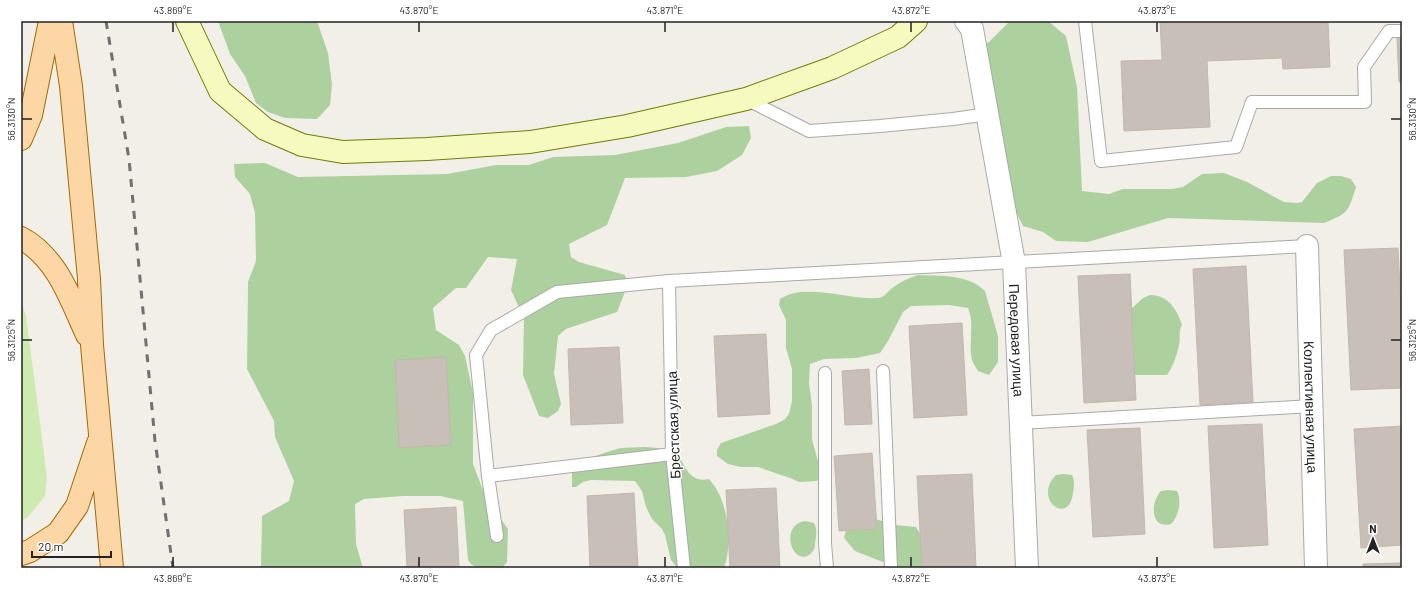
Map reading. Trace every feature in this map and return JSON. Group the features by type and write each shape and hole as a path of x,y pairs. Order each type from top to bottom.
{"main road":[{"path":"21,139 31,115 50,21"},
{"path":"61,21 71,86 89,279 92,345 112,568"},
{"path":"187,21 220,91 253,120 265,130 302,145 343,152 427,149 530,142 627,126 746,99 832,68 898,38 916,21"},
{"path":"21,238 32,244 58,274 92,345"},
{"path":"21,554 30,551 58,533 77,506 101,434"}],"street":[{"name":"Передовая улица","path":"966,21 972,29 1014,263 1027,568"},
{"name":"Коллективная улица","path":"1307,246 1316,568"}],"lane":[{"path":"1085,21 1101,161 1236,147 1252,102 1365,102 1364,67 1389,31 1402,31"},
{"path":"746,99 809,131 880,126 988,114"},
{"path":"497,536 488,476 476,355 491,330 557,292 669,281 1307,246"},
{"name":"Брестская улица","path":"669,281 672,454 684,568"},
{"path":"883,372 891,568"},
{"path":"825,373 827,568"},
{"path":"1021,423 1312,406"},
{"path":"488,476 672,454"}],"green space":[{"path":"218,21 317,21 328,53 332,85 330,105 317,119 285,118 268,112 256,103 245,76 230,54"},
{"path":"1010,21 1048,21 1066,36 1077,87 1082,191 1109,194 1123,189 1172,189 1183,187 1202,174 1224,173 1247,182 1284,202 1297,203 1302,202 1317,183 1331,176 1341,176 1351,179 1356,187 1349,207 1343,214 1324,223 1168,218 1088,242 1056,241 1043,232 1023,226 1017,214 994,200 981,46 989,42"},
{"path":"749,126 751,138 742,155 717,171 686,177 625,178 607,225 569,244 571,257 579,262 625,275 628,284 617,312 566,329 558,336 554,374 561,404 558,411 548,418 539,416 523,375 524,318 511,290 517,259 488,257 466,288 456,288 433,308 436,330 459,345 465,356 473,393 473,464 486,498 508,529 507,562 502,568 479,568 471,564 468,560 463,501 440,496 403,496 364,499 355,504 356,544 363,568 261,568 262,516 289,501 294,481 275,437 274,421 247,369 248,282 256,261 255,213 250,194 235,177 234,164 265,163 298,177 447,174 496,165 529,165 553,157 615,155 678,143 726,127"},
{"path":"918,275 944,276 962,279 978,285 985,291 998,336 998,362 989,375 978,371 972,360 971,320 968,308 949,305 911,306 903,312 880,353 856,358 824,359 810,364 809,383 812,405 812,439 819,465 819,478 817,481 799,482 758,467 740,467 728,464 717,456 717,450 721,443 776,424 785,419 789,414 792,401 792,369 786,348 786,320 779,305 780,299 790,294 802,292 880,298 893,287"},
{"path":"1150,295 1162,297 1167,300 1174,308 1182,325 1177,353 1167,375 1136,375 1126,371 1130,310 1143,298"},
{"path":"21,303 26,315 47,477 45,496 28,517 21,521"},
{"path":"620,448 658,448 679,455 690,474 698,479 709,479 716,488 722,500 727,519 729,540 724,568 677,568 671,560 665,535 662,529 652,519 646,507 642,491 635,481 591,480 583,482 576,487 572,487 572,471 574,464"},
{"path":"1056,475 1072,475 1074,488 1070,503 1065,508 1060,509 1054,506 1048,493 1050,484"},
{"path":"1161,491 1177,491 1179,495 1179,508 1174,521 1171,524 1164,525 1159,523 1156,519 1154,508 1157,496"},
{"path":"852,508 872,518 895,525 916,527 931,552 946,568 890,568 885,563 855,551 844,538"},
{"path":"805,521 814,523 816,533 814,550 809,555 803,557 798,555 793,550 790,536 792,530 797,524"}],"building":[{"path":"1160,21 1328,21 1330,67 1283,69 1282,58 1207,61 1210,127 1124,131 1121,61 1162,60"},
{"path":"1397,38 1402,38 1402,82 1399,82"},
{"path":"1398,248 1402,327 1402,388 1351,390 1344,250"},
{"path":"1246,266 1253,402 1200,405 1193,269"},
{"path":"1130,274 1136,400 1084,403 1078,276"},
{"path":"962,323 967,415 914,418 909,326"},
{"path":"766,334 770,414 718,417 714,336"},
{"path":"619,347 623,423 571,425 568,349"},
{"path":"446,357 451,445 399,448 395,360"},
{"path":"869,369 872,424 845,425 842,371"},
{"path":"1262,424 1268,545 1214,548 1208,426"},
{"path":"1402,426 1402,545 1361,548 1354,429"},
{"path":"1140,428 1145,534 1093,537 1087,430"},
{"path":"872,453 877,529 839,531 834,456"},
{"path":"972,474 976,568 922,568 917,476"},
{"path":"776,488 780,568 730,568 726,490"},
{"path":"634,493 638,568 590,568 587,496"},
{"path":"456,507 459,568 407,568 404,510"},
{"path":"1402,563 1402,568 1363,568 1363,564"}],"railway":[{"path":"106,21 129,159 155,441 173,568"}]}
